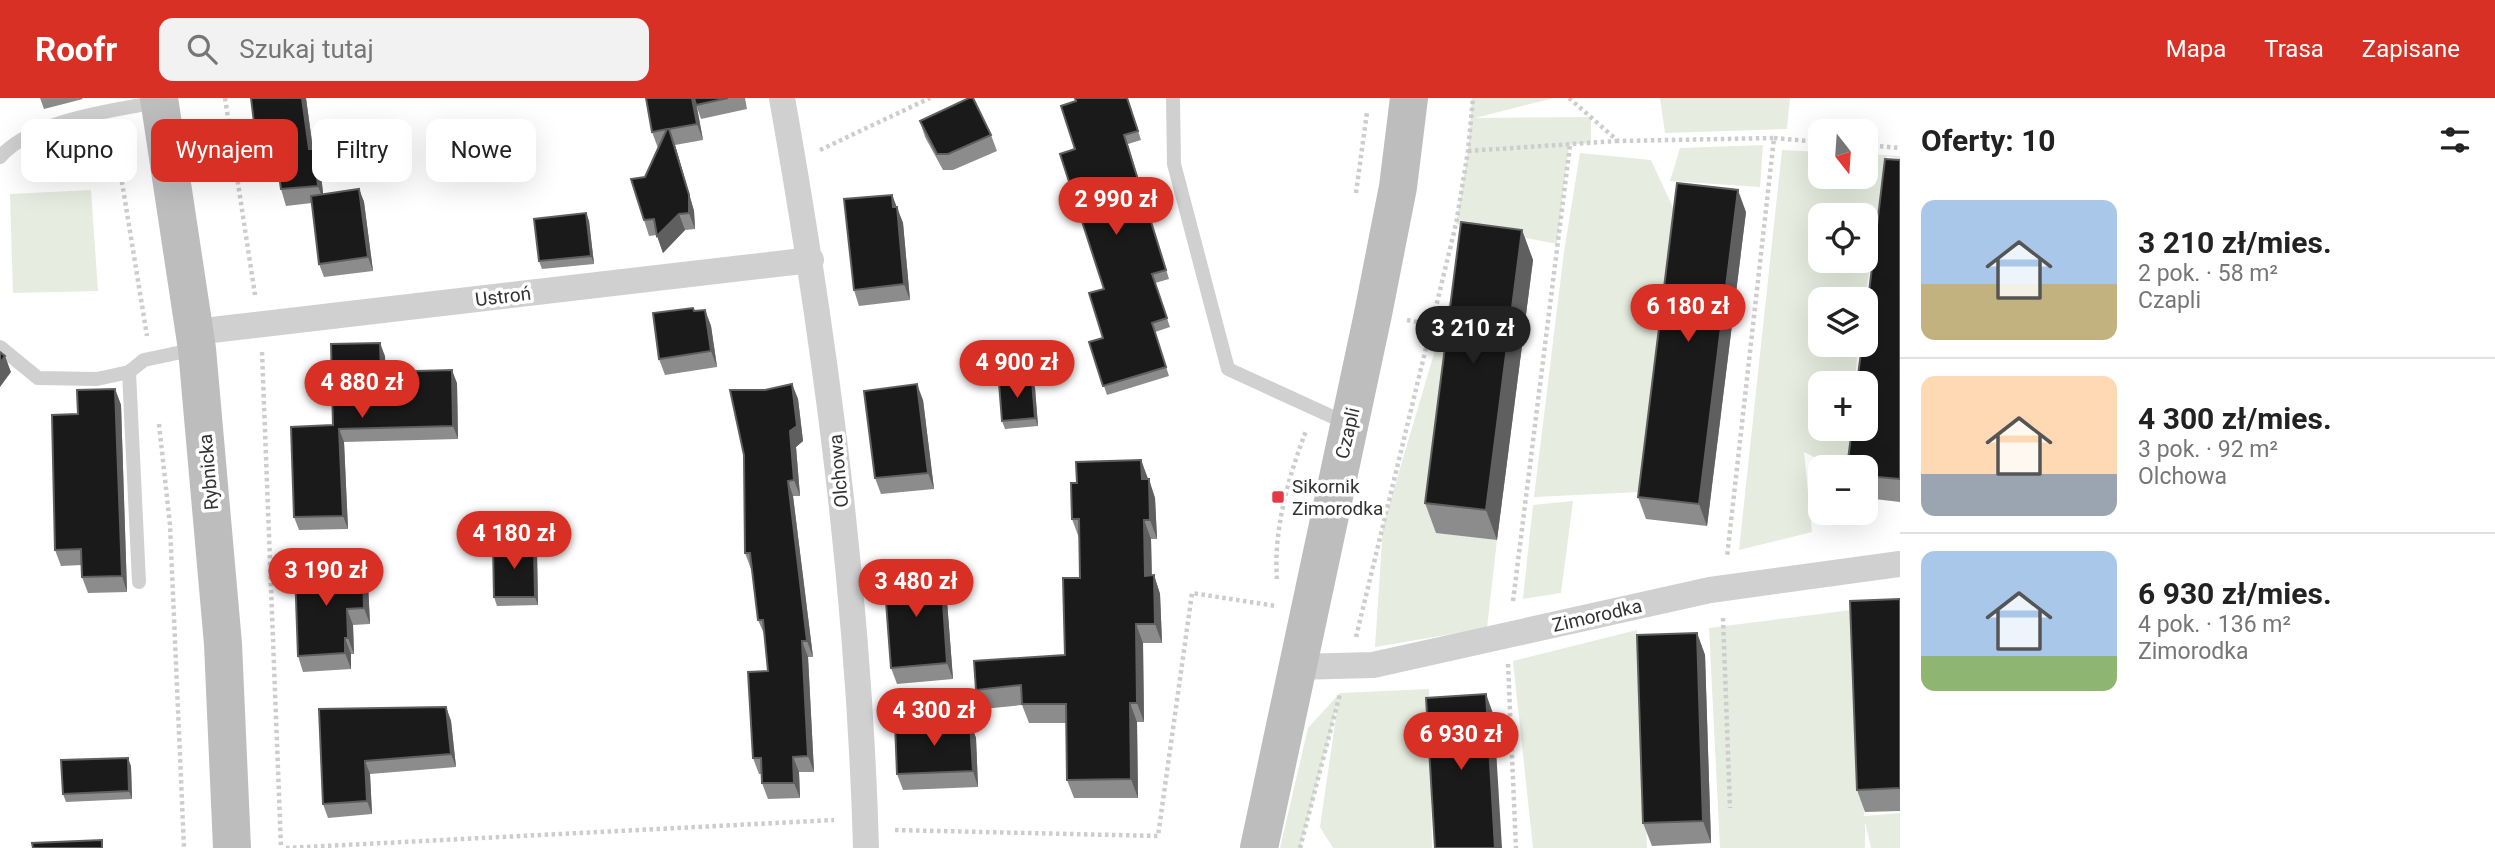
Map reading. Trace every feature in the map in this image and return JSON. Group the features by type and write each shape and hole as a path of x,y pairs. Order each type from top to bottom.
{"street":[{"name":"Olchowa","path":"782,98 811,260 834,424 862,724 866,836"},
{"name":"Czapli","path":"1259,848 1398,187 1409,98"},
{"name":"Rybnicka","path":"159,100 196,341 223,644 232,848"},
{"name":"Ustroń","path":"196,341 259,324 811,260"},
{"name":"Zimorodka","path":"1296,667 1373,665 1710,590 1900,564"}],"lane":[{"path":"1173,98 1174,164 1228,369 1349,425"},
{"path":"0,157 8,149 41,130 159,100"},
{"path":"0,347 38,378 97,379 129,372 151,358 196,341"},
{"path":"129,372 139,582"}],"path":[{"path":"225,98 259,324 284,848 835,820 866,836 894,830 1158,836 1192,593 1278,606 1278,598"},
{"path":"811,154 930,98"},
{"path":"1356,637 1455,224 1468,151 1473,98"},
{"path":"1569,98 1618,141"},
{"path":"111,111 151,358"},
{"path":"1468,151 1618,141 1774,138 1808,141"},
{"path":"1726,564 1774,138"},
{"path":"1513,601 1570,145"},
{"path":"1878,146 1900,148"},
{"path":"1399,319 1432,325"},
{"path":"158,414 170,525 184,848"},
{"path":"1279,590 1275,552 1298,453"},
{"path":"1723,610 1730,808"},
{"path":"1508,659 1516,848"},
{"path":"1300,848 1342,686"}],"shaded area":[{"path":"1472,98 1554,98 1475,118 1591,117 1591,143 1569,145 1557,244 1456,224 1468,151"},
{"path":"1660,98 1790,98 1787,129 1665,133"},
{"path":"1763,145 1760,187 1670,181 1680,148"},
{"path":"1782,150 1808,151 1808,189 1878,189 1878,155 1900,156 1900,159 1887,156 1878,214 1878,203 1808,203 1808,273 1869,273 1867,287 1808,287 1808,357 1857,357 1856,371 1808,371 1808,441 1852,441 1851,455 1810,455 1804,452 1808,525 1811,525 1812,532 1739,550"},
{"path":"1580,153 1651,160 1675,212 1640,492 1534,497 1564,252"},
{"path":"91,190 98,291 13,293 10,194"},
{"path":"1454,286 1436,532 1497,540 1487,628 1375,647 1383,526"},
{"path":"1573,501 1561,593 1523,599 1533,505"},
{"path":"1859,609 1864,816 1900,813 1900,848 1871,848 1865,822 1865,848 1720,848 1709,628"},
{"path":"1637,630 1647,848 1533,848 1513,661"},
{"path":"1429,689 1432,848 1333,848 1320,827 1338,703 1300,848 1280,848 1308,728 1340,693"}],"building":[{"path":"251,98 302,98 309,149 312,149 312,182 318,182 318,186 281,189 280,182 298,182 298,119 254,119"},
{"path":"646,98 692,98 697,124 669,129 689,195 689,213 679,214 657,236 654,219 644,220 631,179 645,177 667,129 652,132"},
{"path":"694,98 728,98 696,105"},
{"path":"973,98 991,135 948,154 937,154 920,121"},
{"path":"1075,98 1127,98 1138,131 1124,135 1166,270 1152,274 1167,318 1152,323 1166,367 1103,386 1089,342 1103,338 1089,293 1104,289 1060,154 1075,149 1061,106 1076,101"},
{"path":"1885,159 1900,160 1900,479 1878,477 1878,455 1849,455 1850,441 1878,441 1878,371 1859,371 1860,357 1878,357 1878,287 1870,287 1871,273 1878,273 1878,217"},
{"path":"1677,183 1738,190 1699,504 1638,497"},
{"path":"359,189 368,257 319,264 311,196"},
{"path":"892,195 893,207 897,207 904,284 854,290 844,199"},
{"path":"586,213 591,256 539,261 534,219"},
{"path":"1461,222 1522,230 1486,510 1425,503"},
{"path":"693,308 694,311 705,310 711,351 659,359 653,313"},
{"path":"380,343 381,372 452,370 453,426 339,429 343,516 294,517 291,427 333,425 331,344"},
{"path":"1032,380 1035,418 1002,421 999,383"},
{"path":"792,384 797,426 790,431 794,480 788,481 807,641 802,641 808,756 793,757 794,783 762,783 761,758 753,758 748,672 768,671 763,620 758,620 750,553 745,553 744,455 730,390 765,390"},
{"path":"917,384 928,473 875,478 864,391"},
{"path":"115,389 122,576 82,577 81,549 55,550 52,415 78,414 77,390"},
{"path":"1141,460 1142,479 1149,479 1150,520 1144,520 1145,576 1154,575 1155,624 1136,624 1137,703 1130,703 1131,779 1067,780 1066,704 1022,704 1021,685 976,690 974,661 1065,655 1063,578 1080,578 1079,519 1072,519 1071,483 1077,483 1076,462"},
{"path":"493,545 534,545 535,597 494,597"},
{"path":"363,568 364,608 347,609 348,638 345,638 345,653 298,656 295,571"},
{"path":"941,572 947,663 891,668 884,575"},
{"path":"1900,599 1900,788 1857,790 1850,601"},
{"path":"1697,633 1703,821 1643,823 1637,635"},
{"path":"1486,694 1495,848 1435,848 1426,698"},
{"path":"446,707 451,754 365,761 367,801 323,804 319,709"},
{"path":"970,722 973,771 897,774 895,724"},
{"path":"128,758 129,791 63,794 61,760"},
{"path":"102,840 102,848 33,848 32,843"}],"place":[{"name":"Sikornik Zimorodka","path":"1278,497"}]}
